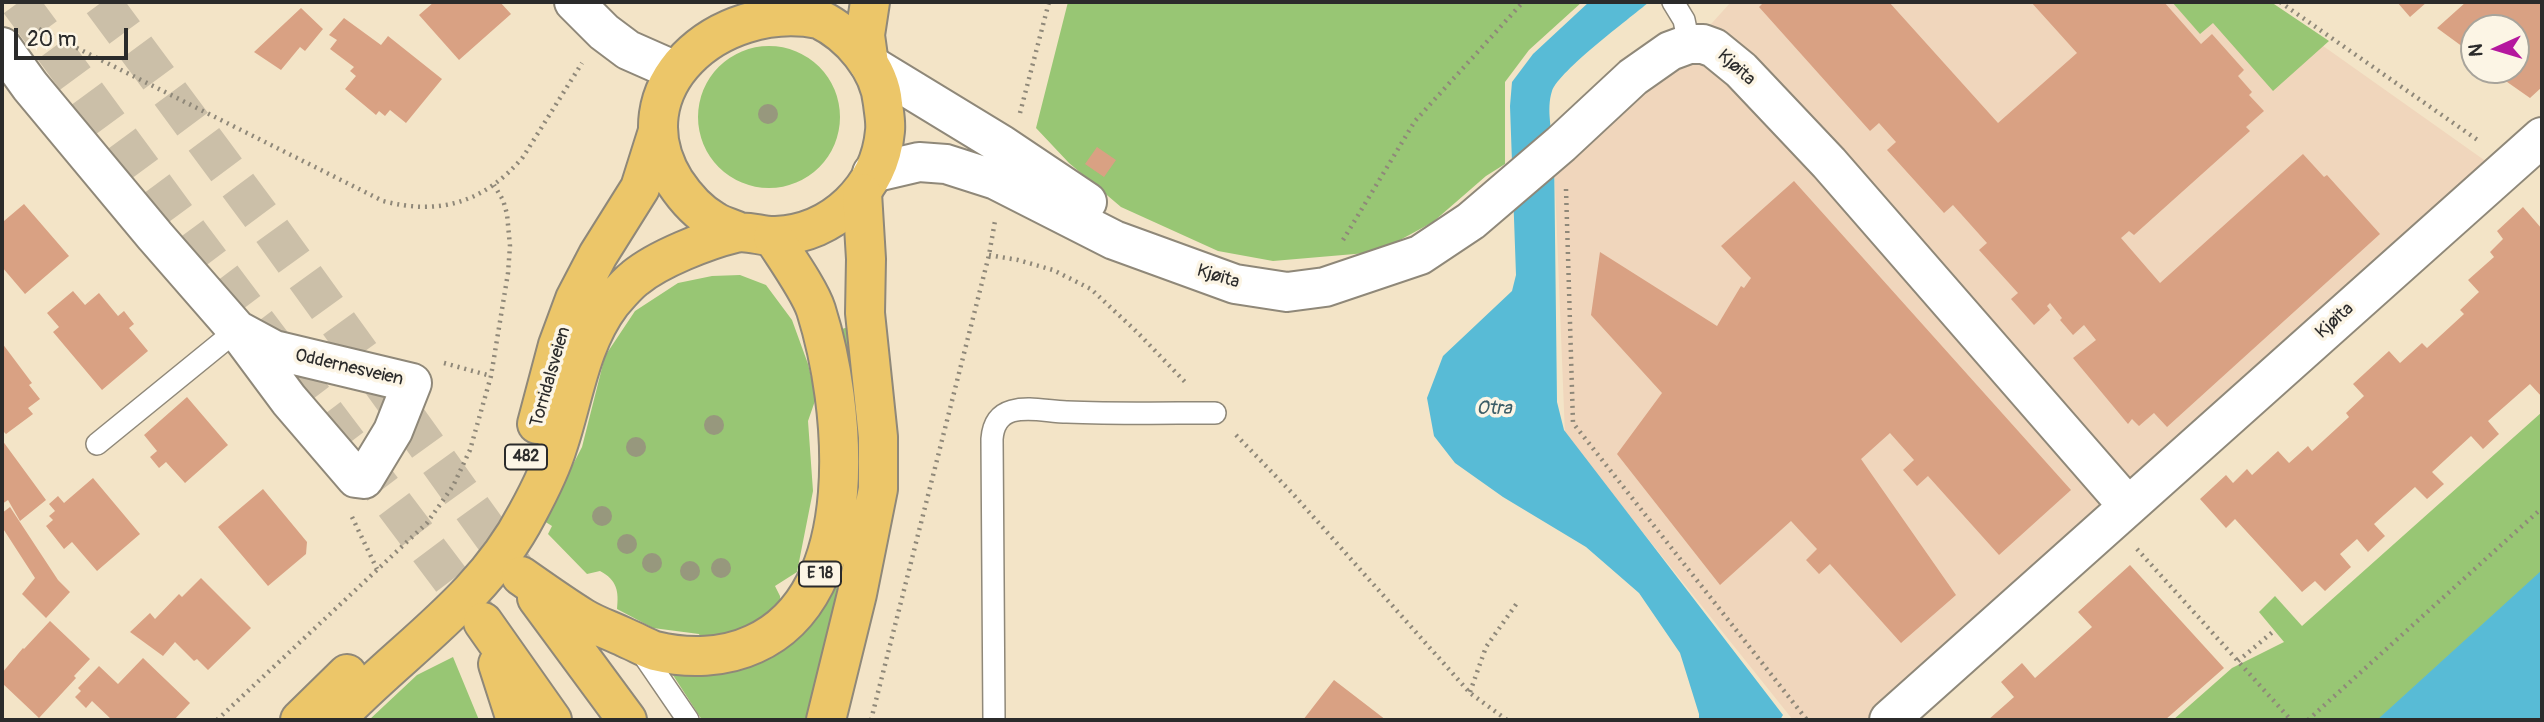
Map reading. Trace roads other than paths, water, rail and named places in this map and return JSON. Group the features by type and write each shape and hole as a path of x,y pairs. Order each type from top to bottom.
{"main road":[{"name":"482","path":"869,64 847,38 818,19 786,9 757,6 719,21 692,41 671,69 660,100 657,134 666,167 684,197 712,220 756,234 807,232 838,216 867,183 881,153 885,129 882,96 869,64 865,35 870,2"},
{"name":"Torridalsveien","path":"300,720 441,589 477,547 509,495 536,429 558,345 575,299 598,255 640,188 657,134"},
{"name":"E 18","path":"826,720 857,594 878,489 878,437 865,313 867,183"},
{"name":"E 18","path":"627,720 521,576 585,619 654,650 714,657 743,649 772,636 814,589 827,558 840,461 833,384 816,307 756,234"},
{"name":"Torridalsveien","path":"335,720 459,606 497,562 526,517 558,448 586,349 611,304 634,278 655,265 756,234"},
{"path":"516,720 483,622 552,720"}],"street":[{"path":"575,2 604,32 628,50 671,69"},
{"name":"Kjøita","path":"867,183 919,162 946,164 972,171 1018,190 1114,240 1235,284 1287,292 1325,287 1420,255 1471,221 1633,77 1670,51 1689,44 1703,44 1723,54 1741,69 1829,163 2120,514"},
{"name":"Oddernesveien","path":"2,47 30,86 146,226 237,330 298,410 356,478 364,479 393,431 412,383 274,350 237,330"},
{"name":"Kjøita","path":"869,64 1002,145 1123,224 1159,255"},
{"name":"Kjøita","path":"1889,720 2542,136"}],"lane":[{"path":"1674,3 1684,20 1689,44"},
{"path":"97,444 237,330"},
{"path":"994,720 992,439 995,422 1003,415 1027,410 1215,413"},
{"path":"633,641 688,720"}],"water":[{"name":"Otra","path":"1589,2 1649,2 1568,71 1552,91 1550,98 1554,151 1557,402 1564,430 1783,715 1780,720 1699,720 1680,653 1639,593 1586,547 1503,497 1455,463 1434,436 1427,398 1443,356 1512,291 1516,275 1510,106 1512,82 1533,54"},
{"path":"2542,570 2542,720 2377,720"}],"tunnel":[{"path":"19,2 192,237 483,622"},
{"path":"102,2 269,227 521,576"}]}
